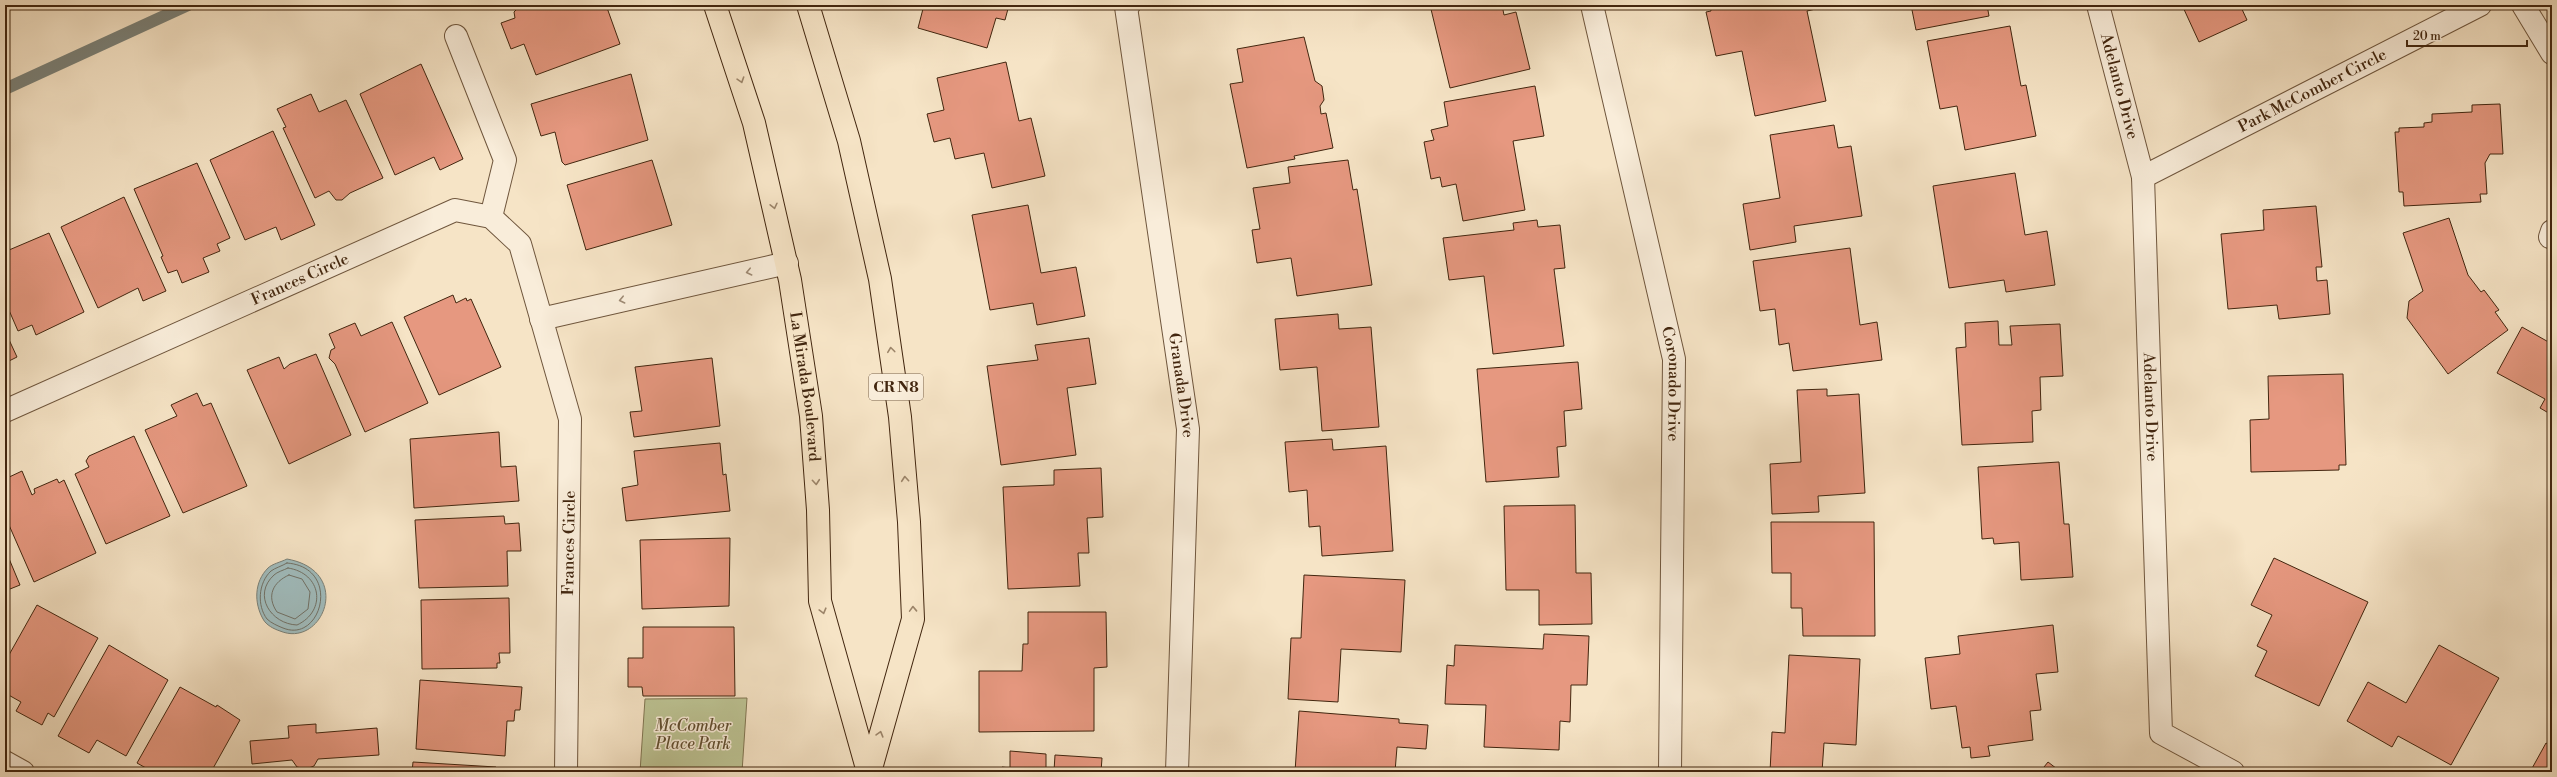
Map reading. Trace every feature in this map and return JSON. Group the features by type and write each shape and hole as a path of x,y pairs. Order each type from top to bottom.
{"main road":[{"name":"La Mirada Boulevard","path":"715,5 754,123 787,263 803,353 811,416 818,510 820,600 869,772"},
{"name":"La Mirada Boulevard","path":"808,5 848,141 880,279 900,417 908,514 913,618 869,772"}],"street":[{"name":"Granada Drive","path":"1129,5 1126,7 1188,429 1177,772"},
{"name":"Coronado Drive","path":"1592,5 1674,359 1670,772"},
{"name":"Adelanto Drive","path":"2098,5 2144,177 2161,734 2233,772"},
{"name":"Park McComber Circle","path":"2144,177 2480,5"},
{"path":"2523,5 2552,53"},
{"path":"456,36 506,160 491,217"},
{"name":"Frances Circle","path":"5,411 455,210 491,217 520,244 570,419 566,772"},
{"path":"541,319 787,263"},
{"path":"5,762 23,772"}],"green space":[{"name":"McComber Place Park","path":"747,698 742,772 640,772 645,699"}],"water":[{"path":"287,559 308,566 320,578 326,592 325,606 319,619 309,629 295,634 280,631 266,623 260,613 257,600 258,586 263,574 274,564"}],"building":[{"path":"521,5 606,5 620,44 536,75 524,44 511,49 501,23 515,18 514,12"},
{"path":"924,5 1009,5 1005,20 996,18 987,48 918,28"},
{"path":"1430,5 1502,5 1504,15 1516,12 1530,69 1450,88"},
{"path":"1710,5 1819,5 1820,8 1807,11 1826,101 1755,116 1742,51 1716,56 1706,12 1711,11"},
{"path":"1911,5 1987,5 1989,16 1916,30"},
{"path":"2182,5 2240,5 2247,20 2199,42"},
{"path":"2010,26 2021,86 2026,85 2036,136 1965,150 1957,106 1940,109 1927,41"},
{"path":"1304,37 1315,81 1322,86 1324,100 1320,106 1321,114 1326,113 1333,148 1294,156 1295,159 1247,168 1230,84 1243,82 1237,49"},
{"path":"1006,62 1019,121 1031,118 1045,176 992,188 984,153 955,159 950,138 934,142 927,114 944,110 937,78"},
{"path":"421,64 463,159 440,170 434,157 395,175 360,94"},
{"path":"631,74 648,140 565,165 562,162 555,132 541,136 531,104"},
{"path":"1535,86 1544,136 1513,141 1525,210 1463,221 1456,184 1442,187 1440,177 1431,179 1424,142 1434,140 1431,130 1448,126 1444,102"},
{"path":"311,94 319,112 346,100 383,178 350,193 342,200 336,200 329,191 315,198 283,128 286,127 277,109"},
{"path":"2500,104 2503,154 2490,154 2485,163 2487,194 2480,194 2481,202 2404,206 2403,192 2399,192 2395,132 2399,132 2399,128 2424,127 2424,123 2432,122 2432,114 2472,112 2472,105"},
{"path":"1834,125 1838,148 1851,146 1862,216 1794,226 1796,242 1750,250 1743,204 1780,198 1770,135"},
{"path":"273,131 315,225 281,240 276,227 245,240 210,160"},
{"path":"652,160 672,225 586,250 567,185"},
{"path":"1348,160 1353,190 1357,189 1372,285 1297,296 1291,258 1257,263 1252,230 1260,229 1253,188 1290,183 1288,167"},
{"path":"197,163 230,238 217,244 220,251 203,258 209,272 182,283 177,270 168,273 161,257 163,256 134,189"},
{"path":"2015,173 2025,235 2047,231 2055,285 2006,292 2004,280 1949,288 1933,186"},
{"path":"124,197 166,291 143,301 138,288 98,308 61,227"},
{"path":"1028,205 1041,273 1076,267 1085,316 1037,325 1033,303 990,310 972,215"},
{"path":"2316,206 2322,267 2316,267 2317,281 2327,280 2330,314 2279,319 2277,305 2228,309 2221,234 2264,230 2263,210"},
{"path":"2449,218 2468,275 2481,292 2484,290 2499,310 2495,312 2508,330 2448,374 2407,318 2409,301 2423,291 2403,233"},
{"path":"1537,220 1538,227 1560,225 1565,268 1554,269 1564,346 1493,354 1484,276 1449,280 1443,238 1514,230 1513,223"},
{"path":"49,233 84,312 36,335 32,325 18,331 5,301 5,249 8,248 9,250"},
{"path":"1850,248 1860,325 1877,322 1882,360 1793,371 1789,343 1779,345 1775,309 1760,311 1753,261"},
{"path":"453,295 456,303 466,298 467,301 471,299 501,367 439,395 404,317"},
{"path":"1338,314 1339,329 1371,327 1379,427 1322,431 1317,367 1280,370 1275,319"},
{"path":"1998,321 1999,345 2012,345 2010,326 2060,324 2063,376 2040,377 2041,410 2032,411 2033,442 1962,445 1956,348 1966,347 1965,323"},
{"path":"392,322 428,403 365,432 335,364 329,358 331,350 335,348 329,334 355,323 361,336"},
{"path":"2522,327 2552,344 2552,415 2540,408 2545,399 2497,373"},
{"path":"5,331 17,357 5,363"},
{"path":"1089,338 1096,384 1067,388 1076,455 1001,465 987,366 1038,360 1035,345"},
{"path":"316,354 351,435 289,464 247,370 279,357 284,369 290,364"},
{"path":"712,358 720,426 634,437 630,412 642,411 635,367"},
{"path":"1578,362 1582,409 1564,411 1566,446 1557,447 1559,477 1486,482 1477,369"},
{"path":"2343,374 2346,465 2339,465 2339,470 2251,472 2250,420 2269,419 2268,376"},
{"path":"1827,389 1827,396 1859,394 1865,493 1818,496 1819,512 1772,514 1770,464 1801,462 1797,390"},
{"path":"197,393 203,406 211,403 247,486 183,513 145,430 177,416 171,405"},
{"path":"499,432 501,467 516,466 519,501 414,508 410,439"},
{"path":"134,436 170,516 106,544 75,474 89,467 86,461 89,456"},
{"path":"1332,439 1333,450 1386,446 1393,551 1322,556 1320,526 1309,527 1307,490 1289,492 1285,442"},
{"path":"720,443 723,475 726,474 730,511 626,521 622,488 638,485 634,451"},
{"path":"2059,462 2064,524 2069,524 2073,577 2021,580 2019,542 1994,544 1993,538 1982,539 1978,467"},
{"path":"1101,468 1103,517 1087,518 1089,553 1078,553 1080,586 1008,589 1003,487 1054,485 1054,470"},
{"path":"22,471 32,495 35,493 34,489 57,479 59,483 64,480 96,553 34,582 5,516 5,479"},
{"path":"1575,505 1576,573 1591,573 1592,624 1539,625 1539,590 1506,590 1504,506"},
{"path":"504,516 505,524 519,523 521,551 507,551 508,586 419,588 415,520"},
{"path":"1771,522 1874,522 1875,636 1803,636 1802,608 1791,608 1791,573 1772,573"},
{"path":"730,538 729,606 642,609 640,540"},
{"path":"5,549 20,585 5,591"},
{"path":"2274,558 2368,602 2319,706 2255,676 2267,651 2257,646 2272,615 2251,605"},
{"path":"1304,575 1405,580 1401,652 1341,649 1338,702 1288,699 1291,638 1301,638"},
{"path":"509,598 510,653 499,653 500,663 497,663 497,668 422,669 421,600"},
{"path":"37,605 98,638 54,717 48,713 42,725 16,711 21,702 5,693 5,662"},
{"path":"1028,612 1106,612 1107,667 1094,668 1094,731 979,732 979,671 1022,671 1023,644 1028,644"},
{"path":"2053,625 2058,672 2036,674 2041,710 2030,711 2033,740 1988,746 1990,756 1971,758 1970,747 1962,748 1956,706 1931,709 1925,658 1960,654 1958,636"},
{"path":"643,627 734,627 735,696 643,696 642,687 628,687 628,658 643,658"},
{"path":"1544,634 1589,636 1587,685 1571,685 1570,722 1560,721 1559,750 1484,747 1486,705 1445,704 1447,665 1454,666 1455,645 1543,649"},
{"path":"109,645 168,680 126,756 97,740 89,753 58,736"},
{"path":"2439,645 2499,678 2451,765 2398,736 2392,747 2347,721 2368,682 2406,703"},
{"path":"1789,655 1860,659 1856,745 1824,743 1822,772 1770,772 1772,732 1785,733"},
{"path":"420,680 522,687 520,710 515,710 514,721 507,721 505,756 416,749"},
{"path":"180,687 216,707 217,705 240,720 211,772 153,772 137,763"},
{"path":"1299,711 1399,719 1399,723 1428,725 1426,749 1397,747 1395,772 1295,772"},
{"path":"316,724 316,733 377,728 379,755 318,759 314,766 306,769 297,767 292,760 252,764 250,741 289,738 288,726"},
{"path":"2546,743 2552,746 2552,772 2530,772"},
{"path":"1010,751 1046,754 1046,770 1054,771 1055,755 1102,758 1101,772 1001,772 1002,767 1010,768"},
{"path":"413,762 496,767 495,772 412,772"},
{"path":"2048,762 2061,772 2040,772"}],"waterway":[{"path":"5,89 188,5"}]}
